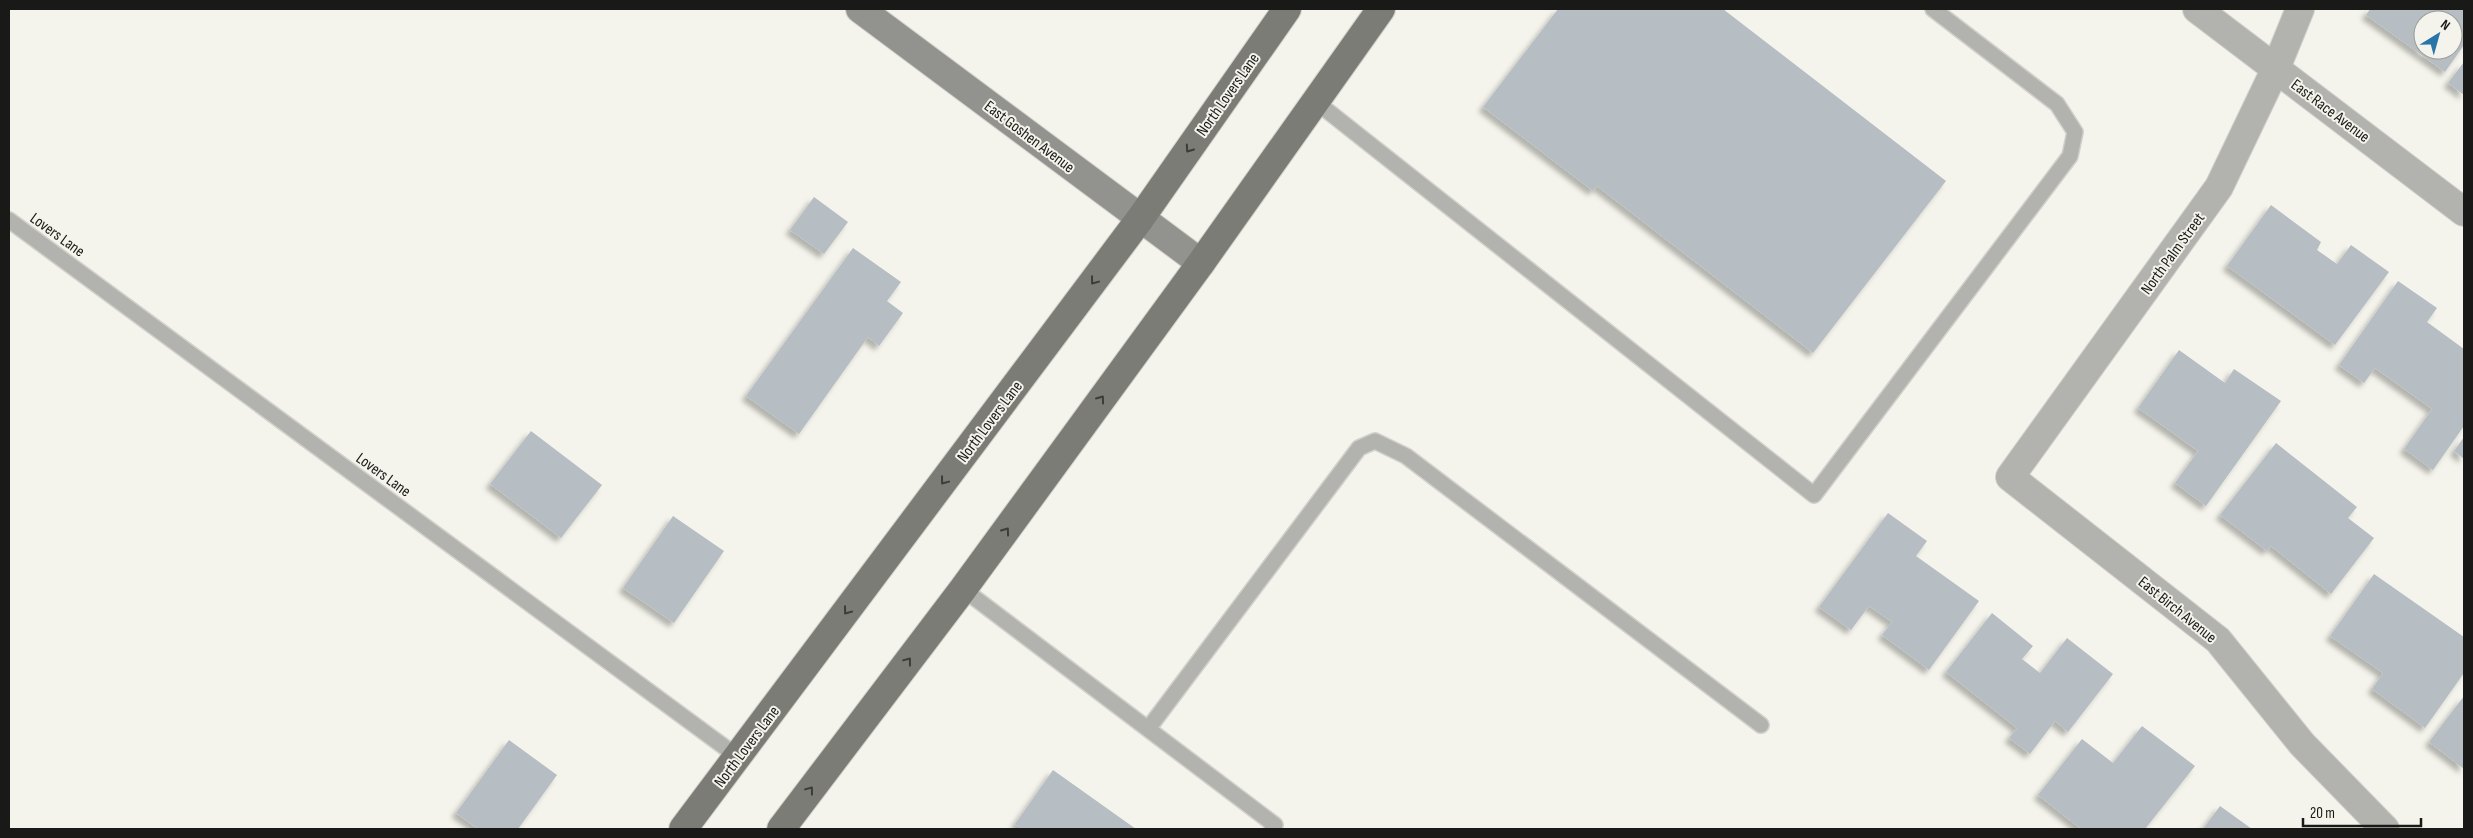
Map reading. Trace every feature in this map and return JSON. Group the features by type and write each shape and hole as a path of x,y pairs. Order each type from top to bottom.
{"main road":[{"name":"North Lovers Lane","path":"683,829 1140,219 1287,9"},
{"path":"781,829 963,589 1201,263 1381,9"}],"street":[{"name":"East Goshen Avenue","path":"860,9 1201,263"},
{"name":"East Race Avenue","path":"2197,9 2464,212"},
{"name":"North Palm Street","path":"2010,477 2219,188 2276,68 2300,9"},
{"name":"East Birch Avenue","path":"2010,477 2218,640 2302,744 2385,829"}],"lane":[{"path":"1315,100 1814,495 2070,156 2074,132 2057,104 1933,9"},
{"name":"Lovers Lane","path":"9,220 738,757"},
{"path":"1148,729 1359,448 1375,440 1406,456 1761,725"},
{"path":"963,589 1276,828"}],"building":[{"path":"1558,9 1723,9 1946,181 1813,353 1597,186 1593,191 1483,107"},
{"path":"2370,9 2464,9 2463,46 2463,10 2413,10 2413,49 2366,15"},
{"path":"2428,60 2453,60 2445,72"},
{"path":"2464,62 2464,95 2448,83"},
{"path":"814,197 848,222 824,254 790,230"},
{"path":"2271,205 2321,242 2317,250 2337,264 2351,245 2389,272 2335,345 2227,266"},
{"path":"853,248 901,282 887,301 903,313 879,346 868,337 799,434 746,396"},
{"path":"2398,281 2437,308 2427,322 2464,349 2464,426 2433,470 2404,449 2432,409 2375,368 2364,383 2339,365"},
{"path":"2179,350 2225,383 2234,369 2281,401 2206,506 2175,483 2198,451 2138,408"},
{"path":"531,431 602,485 561,538 490,484"},
{"path":"2464,437 2464,459 2454,451"},
{"path":"2276,443 2357,507 2348,518 2374,538 2331,594 2271,546 2267,551 2220,515"},
{"path":"1888,513 1927,541 1916,556 1979,601 1929,670 1882,635 1892,622 1869,606 1851,630 1819,607"},
{"path":"673,516 724,551 674,623 623,588"},
{"path":"2374,574 2464,637 2464,673 2425,728 2372,689 2383,673 2330,636"},
{"path":"1992,613 2033,646 2022,659 2040,673 2067,638 2113,674 2068,732 2055,721 2030,754 2009,738 2017,728 1946,672"},
{"path":"2464,696 2464,769 2429,742"},
{"path":"2142,726 2195,766 2145,829 2081,829 2038,795 2082,739 2113,763"},
{"path":"509,740 557,775 518,829 478,829 456,813"},
{"path":"1053,770 1136,829 1022,829 1015,824"},
{"path":"2220,806 2252,829 2203,829"}]}
